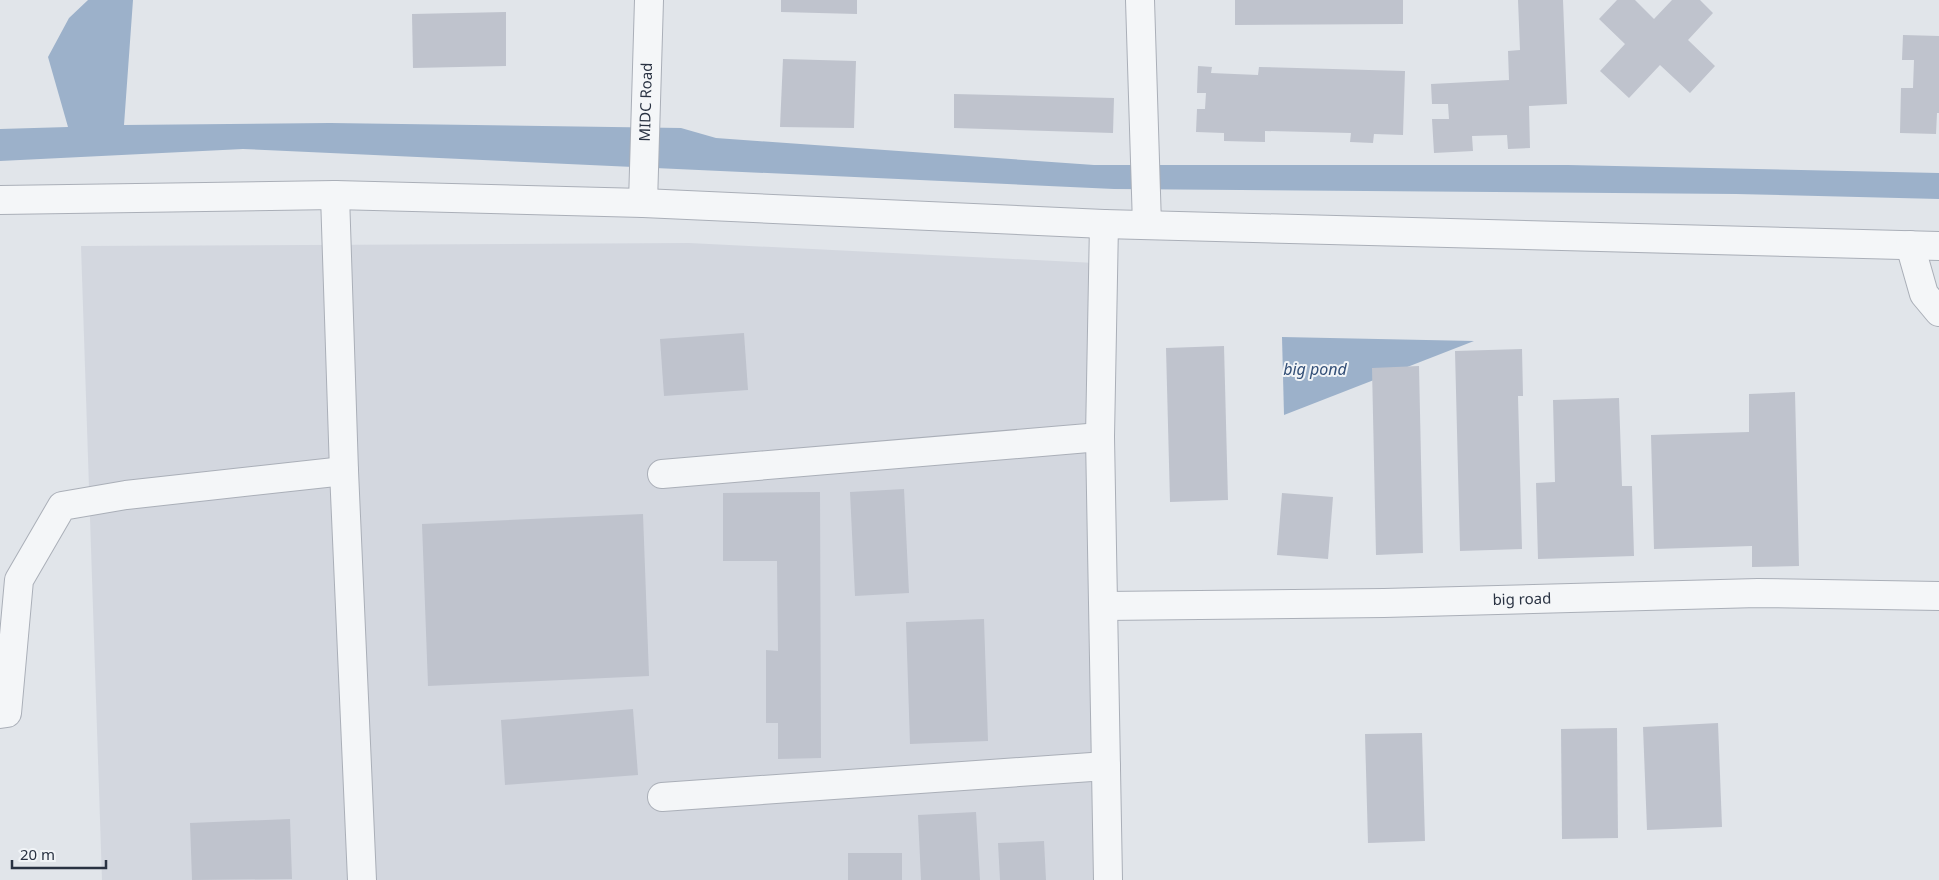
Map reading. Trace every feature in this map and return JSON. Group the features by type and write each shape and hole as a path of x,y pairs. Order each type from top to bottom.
{"street":[{"name":"MIDC Road","path":"643,203 648,0"},
{"path":"1140,0 1147,216"},
{"path":"336,196 344,471 362,880"},
{"path":"0,200 336,196 643,203 1104,224 1147,216 1939,246"},
{"path":"1104,224 1100,437 1108,880"},
{"path":"1910,245 1924,294 1939,312"},
{"path":"662,474 1100,437"},
{"path":"0,714 7,713 19,580 62,506 126,495 344,471"},
{"name":"big road","path":"1104,606 1384,603 1758,593 1939,596"},
{"path":"662,798 1106,766"}],"shaded area":[{"path":"689,243 1095,263 1101,880 102,880 81,246"}],"water":[{"path":"88,0 133,0 124,125 330,123 681,128 716,138 1094,165 1568,165 1939,173 1939,199 1736,194 1114,189 243,149 0,161 0,129 68,127 48,57 69,18"},
{"name":"big pond","path":"1282,337 1474,341 1284,415"}],"building":[{"path":"781,0 857,0 857,14 781,12"},
{"path":"1235,0 1403,0 1403,24 1235,25"},
{"path":"1518,0 1563,0 1567,104 1529,106 1530,148 1508,149 1507,135 1472,136 1473,151 1434,153 1432,119 1449,119 1448,104 1432,104 1431,84 1509,80 1508,51 1520,50"},
{"path":"1617,0 1635,0 1654,19 1672,0 1700,0 1713,13 1688,40 1715,66 1690,93 1660,65 1629,98 1600,71 1625,44 1599,19"},
{"path":"506,12 506,66 413,68 412,14"},
{"path":"1903,35 1939,36 1939,113 1937,113 1936,134 1900,133 1901,88 1913,88 1914,60 1902,60"},
{"path":"783,59 856,61 854,128 780,127"},
{"path":"1198,66 1212,67 1211,73 1258,75 1259,67 1405,71 1403,135 1374,134 1373,143 1350,142 1351,133 1265,131 1265,142 1224,141 1224,133 1196,132 1197,109 1205,109 1206,93 1197,93"},
{"path":"954,94 1114,98 1113,133 954,128"},
{"path":"744,333 748,390 664,396 660,339"},
{"path":"1224,346 1228,500 1170,502 1166,348"},
{"path":"1522,349 1523,396 1518,396 1522,549 1460,551 1455,351"},
{"path":"1419,366 1423,553 1376,555 1372,368"},
{"path":"1795,392 1799,566 1752,567 1752,546 1654,549 1651,435 1749,432 1749,394"},
{"path":"1619,398 1622,486 1632,486 1634,556 1538,559 1536,483 1555,482 1553,400"},
{"path":"904,489 909,593 855,596 850,492"},
{"path":"820,492 821,758 778,759 778,723 766,723 766,650 778,651 777,561 723,561 723,493"},
{"path":"1282,493 1333,497 1328,559 1277,555"},
{"path":"643,514 649,676 428,686 422,524"},
{"path":"984,619 988,741 910,744 906,622"},
{"path":"633,709 638,775 505,785 501,720"},
{"path":"1718,723 1722,827 1647,830 1643,727"},
{"path":"1617,728 1618,838 1562,839 1561,729"},
{"path":"1422,733 1425,841 1368,843 1365,734"},
{"path":"976,812 980,880 921,880 918,815"},
{"path":"290,819 292,879 192,880 190,823"},
{"path":"1044,841 1046,880 1000,880 998,843"},
{"path":"848,853 902,853 902,880 848,880"}]}
